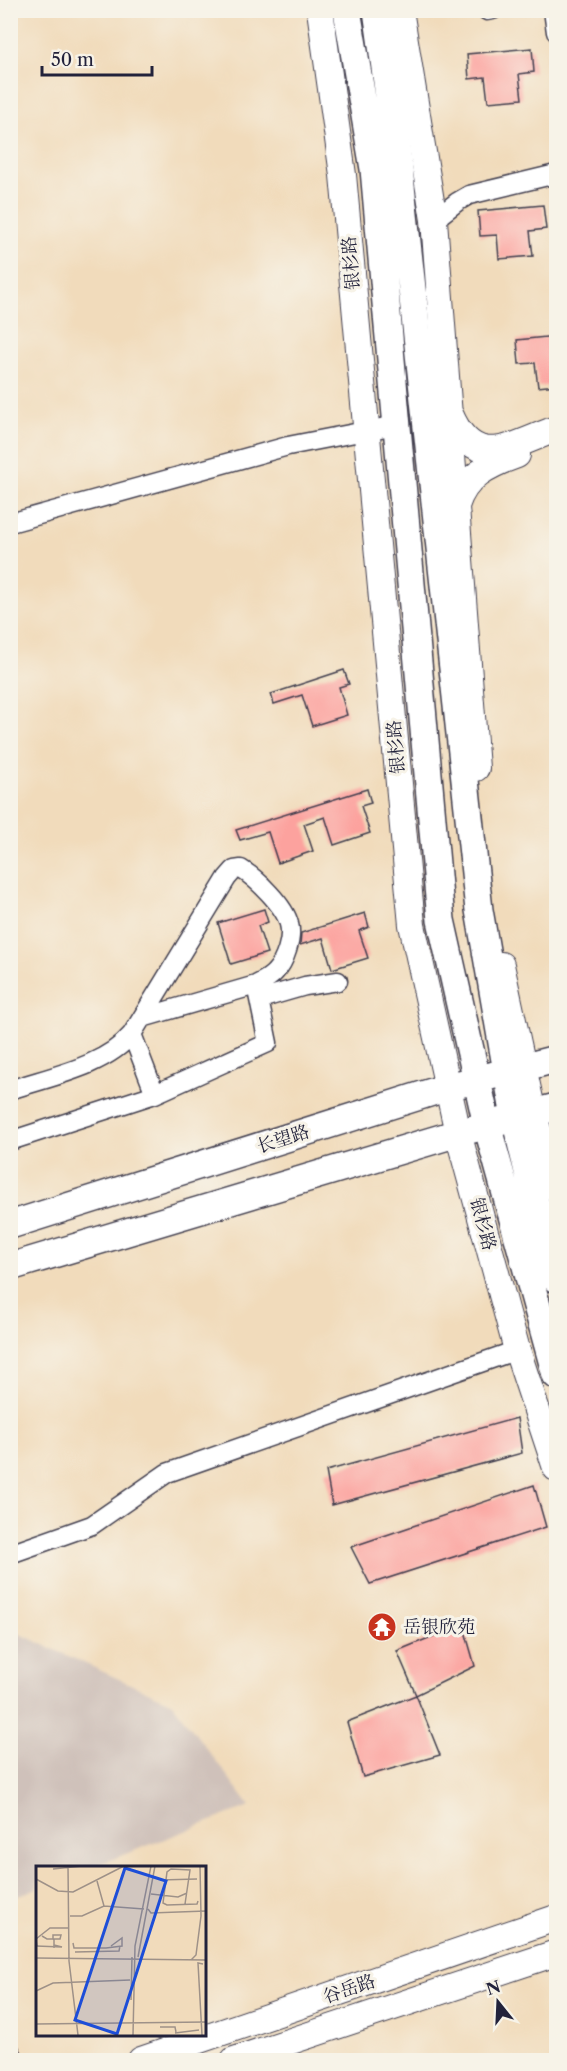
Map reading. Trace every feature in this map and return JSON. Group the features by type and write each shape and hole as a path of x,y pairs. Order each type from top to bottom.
{"main road":[{"name":"银杉路","path":"346,10 374,169 441,920 487,1125 556,1375"},
{"path":"377,10 399,168 479,910 515,1070 535,1113 543,1233 556,1280"},
{"name":"长望路","path":"10,1225 448,1087 556,1059"},
{"path":"10,1267 458,1133 535,1113"}],"street":[{"name":"银杉路","path":"320,10 343,175 412,924 458,1133 517,1350 556,1468"},
{"path":"400,10 434,219 489,912 515,1070"},
{"path":"487,11 493,10"},
{"path":"553,10 556,32"},
{"path":"434,219 469,195 556,174"},
{"path":"448,411 465,440 475,448 488,451 501,449 556,429"},
{"path":"10,523 288,447 396,425"},
{"path":"456,506 465,485 487,467 556,441"},
{"path":"10,1089 95,1062 121,1047 132,1034 234,870 241,868 251,875 278,904 290,926 289,936 283,958 276,971 258,992 268,1043 155,1095 10,1141"},
{"path":"283,958 305,986"},
{"path":"142,1018 258,992 338,981"},
{"path":"132,1034 155,1095"},
{"path":"535,1113 556,1188"},
{"path":"10,1554 92,1525 167,1473 517,1350"},
{"name":"谷岳路","path":"141,2061 556,1918"},
{"path":"234,2061 556,1953"},
{"path":"10,2051 15,2061"}],"shaded area":[{"path":"11,1630 172,1703 250,1806 95,1866 36,1866 36,1888 11,1899"}],"building":[{"path":"532,48 534,72 519,74 522,99 488,102 485,77 469,79 467,54"},
{"path":"543,205 546,229 530,231 533,256 499,259 497,235 480,236 478,211"},
{"path":"556,336 556,385 538,387 535,363 519,364 517,340"},
{"path":"344,670 349,684 339,687 347,715 312,726 302,695 274,704 271,694"},
{"path":"367,789 371,803 361,806 370,833 334,845 325,817 304,824 313,851 278,863 268,832 240,840 236,830"},
{"path":"264,909 268,922 258,926 267,953 231,964 218,923"},
{"path":"365,913 369,927 359,931 368,958 332,969 323,938 300,945 301,933"},
{"path":"517,1418 522,1453 332,1505 326,1471"},
{"path":"534,1485 546,1527 370,1584 351,1547"},
{"path":"463,1624 475,1666 416,1695 397,1651"},
{"path":"416,1695 440,1755 363,1777 347,1722"}],"place":[{"name":"岳银欣苑","path":"382,1627"}]}
